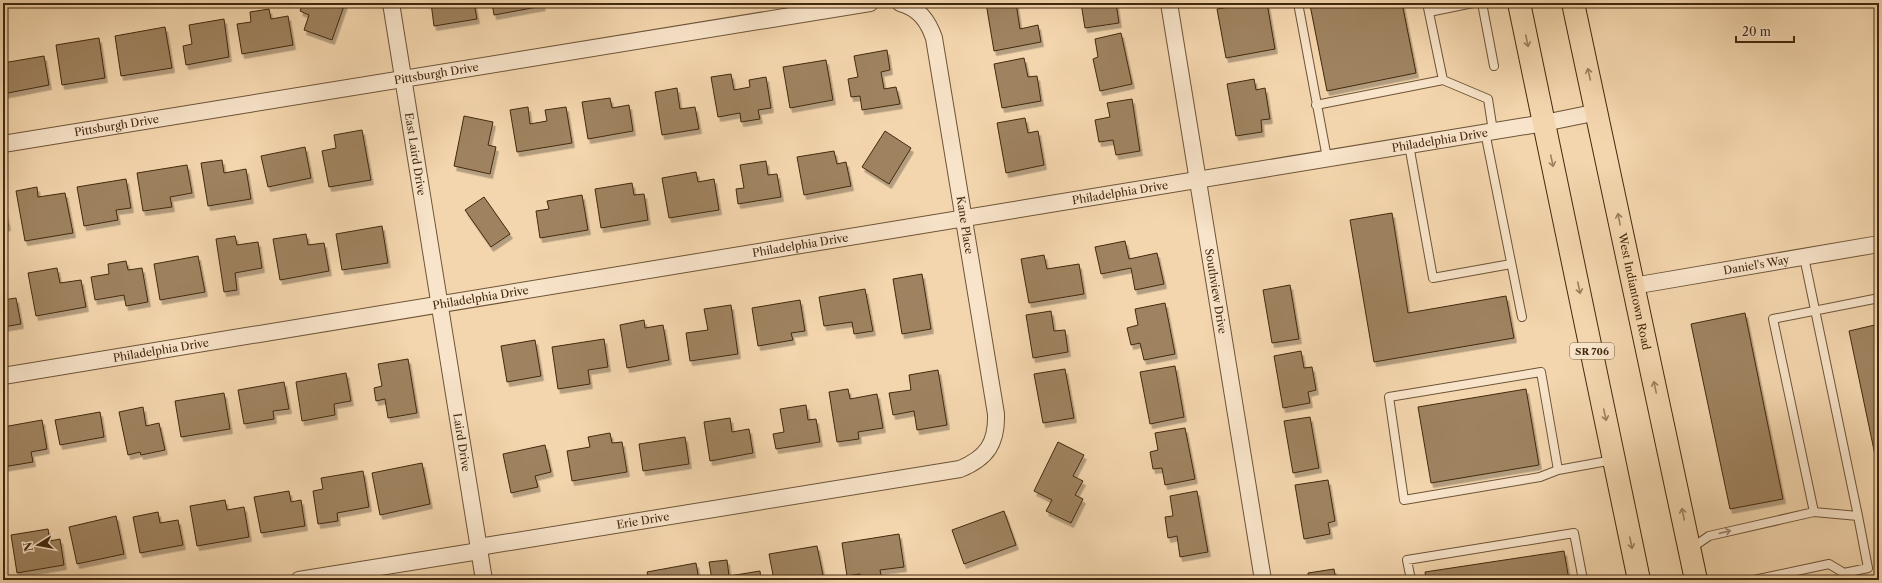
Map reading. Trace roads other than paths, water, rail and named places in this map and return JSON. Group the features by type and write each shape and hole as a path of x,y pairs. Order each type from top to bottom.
{"main road":[{"name":"SR 706","path":"1519,3 1639,580"},
{"name":"West Indiantown Road","path":"1573,3 1598,112 1633,286 1696,580"}],"street":[{"name":"East Laird Drive","path":"391,3 439,305"},
{"name":"Pittsburgh Drive","path":"3,144 870,3"},
{"name":"Southview Drive","path":"1169,3 1263,580"},
{"name":"Kane Place","path":"904,4 919,13 929,24 934,38 996,414 996,427 993,442 985,454"},
{"name":"Philadelphia Drive","path":"3,376 1198,181 1598,112"},
{"name":"Daniel's Way","path":"1633,286 1879,244"},
{"name":"Laird Drive","path":"439,305 484,580"},
{"name":"Erie Drive","path":"299,580 473,552 479,548 960,469 973,463 985,454"}],"lane":[{"path":"1298,3 1326,158"},
{"path":"1427,3 1443,80"},
{"path":"1429,12 1474,3"},
{"path":"1482,3 1494,66"},
{"path":"1316,105 1443,80 1488,99 1489,132 1522,317"},
{"path":"1410,145 1433,278 1512,264"},
{"path":"1754,580 1829,564 1844,576 1868,568 1804,257"},
{"path":"1814,512 1773,319 1879,298"},
{"path":"1558,470 1541,372 1389,397 1404,500 1540,477 1558,470 1614,460"},
{"path":"1690,549 1709,536 1814,512 1858,516"},
{"path":"1411,580 1407,560 1574,533 1583,580"}]}
